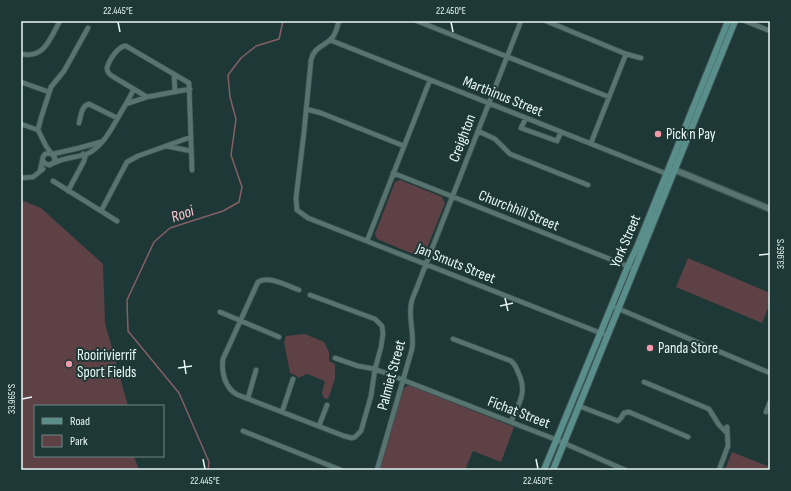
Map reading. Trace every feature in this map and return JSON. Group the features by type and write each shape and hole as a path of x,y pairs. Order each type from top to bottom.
{"main road":[{"name":"York Street","path":"544,470 637,247 728,21"},
{"name":"York Street","path":"553,470 735,21"}],"street":[{"path":"21,54 34,55 41,51 60,21"},
{"path":"339,21 333,37 312,54 306,109 321,113 404,146"},
{"path":"417,21 609,97"},
{"name":"Creighton","path":"426,264 521,21"},
{"path":"546,21 563,25 626,54 641,58"},
{"path":"745,21 770,31"},
{"path":"52,164 55,158 46,146 38,130 41,118 49,92 54,82 64,71 88,28"},
{"name":"Marthinus Street","path":"330,40 666,174"},
{"path":"147,97 112,76 108,72 107,68 112,58 123,45 188,82 190,89 192,170"},
{"path":"591,144 626,54"},
{"path":"174,74 175,92"},
{"path":"367,241 430,80"},
{"path":"21,82 49,92"},
{"path":"21,178 32,176 63,159 84,155 104,141 134,89"},
{"path":"126,104 147,97 190,89"},
{"path":"80,123 82,109 89,104 117,118"},
{"name":"Jan Smuts Street","path":"306,109 296,198 297,210 308,218 607,336"},
{"path":"526,118 522,128 557,141 561,132"},
{"path":"21,124 38,130"},
{"path":"478,132 495,139 510,154 588,185"},
{"path":"101,211 127,162 138,156 191,137"},
{"path":"44,155 47,153 52,154 104,141"},
{"path":"40,171 46,146"},
{"path":"166,146 191,151"},
{"path":"68,191 84,161 84,155 79,148"},
{"path":"43,160 46,164 52,164"},
{"path":"666,174 675,170 770,208"},
{"name":"Churchhill Street","path":"393,173 635,269"},
{"path":"53,181 117,221"},
{"name":"Palmiet Street","path":"377,470 413,346 410,305 426,264"},
{"path":"299,290 270,280 261,280 256,286 222,364 229,388 232,392 282,412 349,437 355,436 361,431 371,396 375,369 381,347 383,334 382,326 379,322 310,295"},
{"path":"612,306 770,373"},
{"path":"220,312 279,337"},
{"path":"453,339 511,361 516,366 523,384 523,391 511,422"},
{"name":"Fichat Street","path":"335,358 358,366 375,369 557,440 625,470"},
{"path":"248,398 256,370"},
{"path":"282,412 293,379"},
{"path":"644,382 709,409 719,425 727,433"},
{"path":"766,412 770,402"},
{"path":"319,426 327,405"},
{"path":"579,406 618,421 624,413 629,412 688,437"},
{"path":"719,470 728,446 727,427"},
{"path":"243,431 341,470"}],"green space":[{"path":"400,180 442,197 445,203 425,253 418,256 377,239 375,234 395,182"},
{"name":"Rooirivierrif Sport Fields","path":"21,200 41,208 103,264 105,323 128,405 34,405 34,457 134,457 139,470 21,470"},
{"path":"688,258 770,293 770,303 762,323 676,287"},
{"path":"305,334 324,342 329,352 329,361 335,364 335,379 328,399 324,398 322,393 325,381 307,374 298,378 290,373 284,342 286,336"},
{"path":"407,386 411,386 514,427 501,462 473,451 465,470 379,470 403,389"},
{"path":"732,452 770,467 770,470 725,470"}],"waterway":[{"name":"Rooi","path":"208,470 209,462 179,393 128,331 127,300 154,242 170,228 223,211 239,202 242,187 231,155 236,119 230,97 228,75 241,58 256,46 279,39 283,21"}],"place":[{"name":"Pick n Pay","path":"658,134"},
{"name":"Panda Store","path":"650,348"},
{"name":"Rooirivierrif Sport Fields","path":"69,364"}]}
